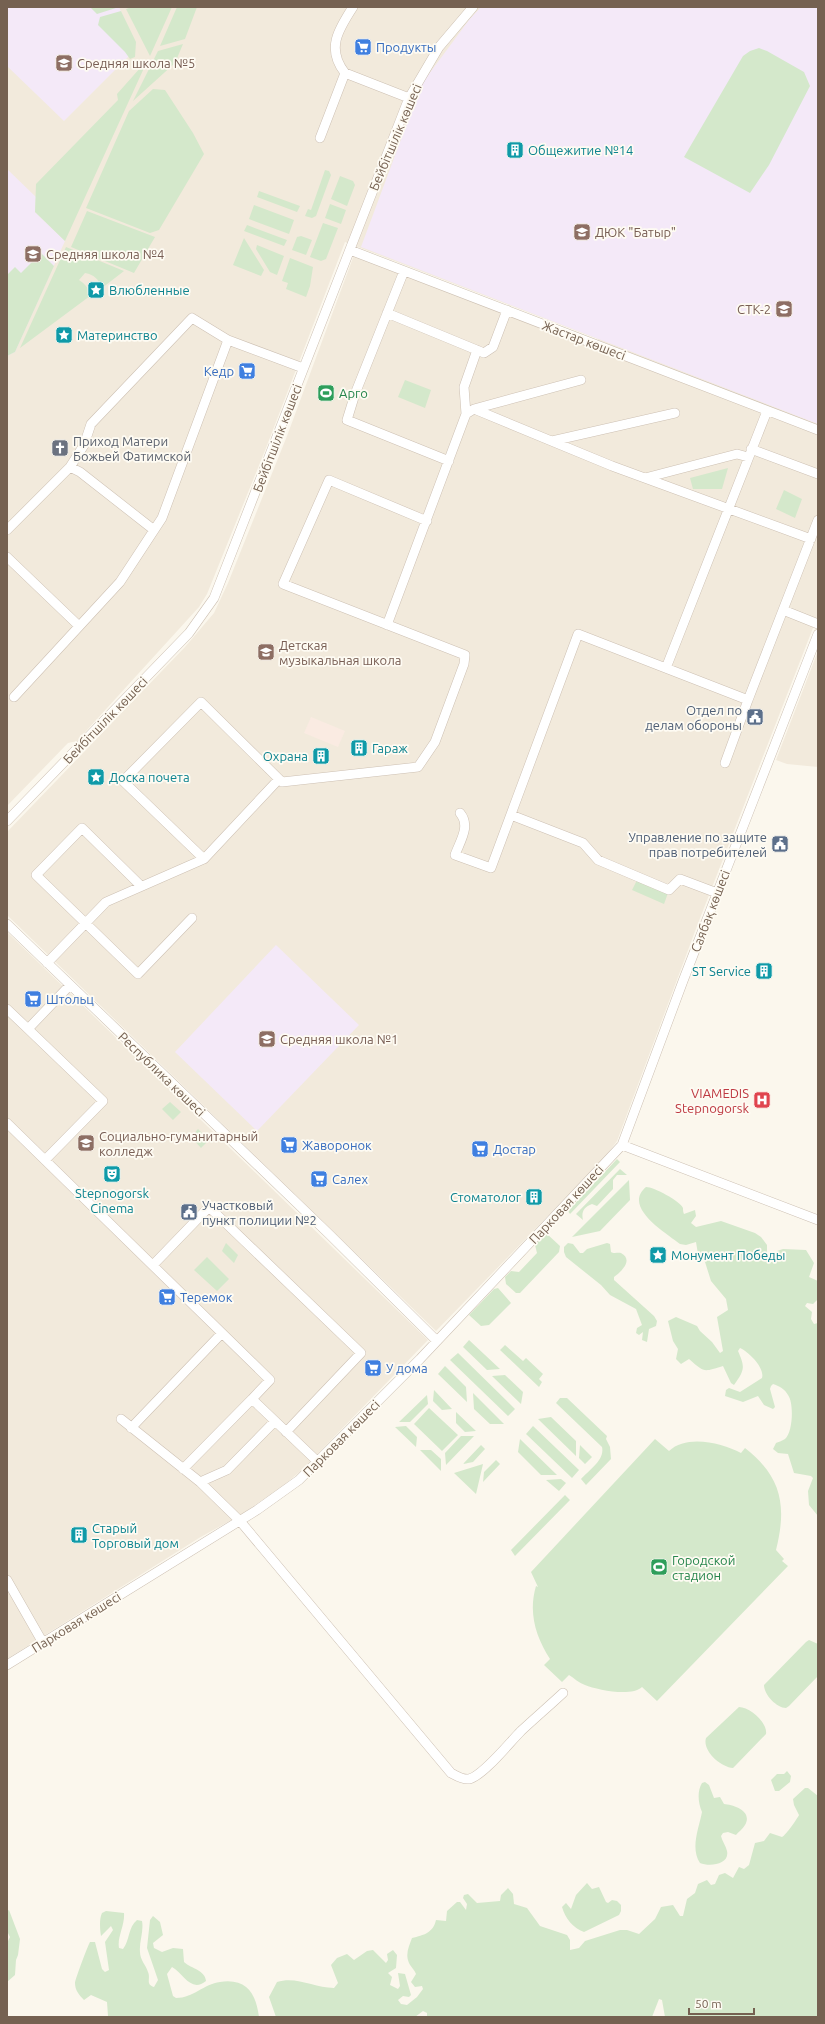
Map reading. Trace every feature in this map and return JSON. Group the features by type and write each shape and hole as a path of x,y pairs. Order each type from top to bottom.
{"street":[{"path":"353,7 337,34 335,49 337,64 345,73 409,98"},
{"name":"Бейбітшілік көшесі","path":"7,821 189,633 207,609 222,582 303,368 409,98 439,47 473,7"},
{"path":"320,138 345,73"},
{"name":"Жастар көшесі","path":"350,250 818,430"},
{"path":"404,271 386,314 347,420 449,461"},
{"path":"386,314 484,353 493,347 507,310"},
{"path":"7,530 70,467 84,445 91,424 192,318 228,340 303,368"},
{"path":"14,697 120,582 162,518 228,340"},
{"path":"387,625 449,461 470,412 464,387 476,350"},
{"path":"470,412 581,380"},
{"path":"666,668 767,411"},
{"path":"470,412 552,441 645,478 811,539"},
{"path":"552,441 675,413"},
{"path":"645,478 737,454 750,453 818,474"},
{"path":"70,467 80,472 154,530"},
{"path":"204,859 122,781 201,702 282,782 418,767 435,742 464,664 465,656 283,584 329,480 426,521"},
{"path":"725,763 818,520"},
{"path":"7,557 79,626"},
{"path":"783,610 818,624"},
{"path":"460,813 466,826 455,855 491,868 578,634 748,700"},
{"name":"Саябақ көшесі","path":"622,1145 717,893 818,634"},
{"path":"47,963 106,902 204,859 279,779"},
{"path":"511,815 583,843 598,860 670,890 680,879 717,893"},
{"path":"141,886 82,828 36,875 138,974 192,918"},
{"name":"Республика көшесі","path":"7,924 329,1234 437,1341"},
{"path":"28,1029 70,986"},
{"path":"7,1009 103,1101 45,1160"},
{"path":"7,1123 270,1380 183,1469"},
{"path":"622,1145 818,1220"},
{"name":"Парковая көшесі","path":"7,1665 283,1493 318,1462 437,1341 622,1145"},
{"path":"153,1265 209,1208 361,1353 286,1432"},
{"path":"131,1428 222,1333"},
{"path":"252,1399 318,1462"},
{"path":"121,1419 200,1482 240,1521 452,1772 461,1778 469,1779 486,1768 521,1731 563,1693"},
{"path":"200,1482 227,1470 275,1421"},
{"path":"7,1580 43,1643"}],"shaded area":[{"path":"7,7 818,7 818,615 697,926 617,1141 605,1157 436,1331 7,915 7,832 185,647 214,613 228,583 287,436 354,255 595,348 598,339 345,242 266,448 207,594 199,607 77,741 68,743 7,806"},
{"name":"Средняя школа №5","path":"7,7 119,7 135,42 134,51 64,121 7,66"},
{"path":"481,7 818,7 818,424 361,247 419,91 426,78 469,20"},
{"name":"Средняя школа №4","path":"7,169 36,197 35,212 65,241 15,352 7,356"},
{"path":"818,651 818,767 787,764 776,760"},
{"path":"311,717 345,731 338,747 304,733"},
{"path":"7,932 428,1340 303,1469 284,1485 242,1514 199,1538 7,1659"},
{"name":"Средняя школа №1","path":"276,945 359,1025 257,1131 175,1052"}],"green space":[{"path":"90,7 119,7 97,14"},
{"path":"132,7 172,7 150,56 126,9"},
{"path":"177,7 197,7 185,39 160,46"},
{"path":"121,11 136,42 135,57 130,59 98,25 100,17"},
{"path":"183,44 175,63 133,101 158,51"},
{"path":"759,48 804,72 810,86 769,165 750,193 684,157 743,56 750,51"},
{"path":"141,67 144,68 65,241 35,212 36,184 118,100 117,94"},
{"path":"153,89 165,90 193,133 204,154 159,230 150,233 86,208 129,111"},
{"path":"325,170 329,171 331,175 316,216 312,218 305,216 308,209 311,210"},
{"path":"340,176 353,181 355,185 347,206 331,199"},
{"path":"259,191 300,206 297,212 257,197"},
{"path":"330,204 346,210 341,224 325,218"},
{"path":"254,205 294,220 289,234 249,219"},
{"path":"87,211 155,237 134,273 71,247"},
{"path":"323,223 338,228 326,259 321,261 310,257"},
{"path":"247,225 287,240 284,246 244,231"},
{"path":"301,236 312,240 306,255 292,250 297,237"},
{"path":"244,238 264,270 261,276 233,265"},
{"path":"257,245 284,256 277,275 270,272 256,249"},
{"path":"66,247 124,271 102,288 96,278 85,273 79,280 86,286 90,296 20,348"},
{"path":"41,253 54,266 15,352 7,356 7,275 15,267 21,273"},
{"path":"290,258 313,267 310,286 306,297 286,289 288,283 282,281"},
{"path":"405,380 431,390 425,408 398,397"},
{"path":"728,468 722,489 693,489 690,478"},
{"path":"784,490 802,499 795,518 776,509"},
{"path":"637,880 668,893 664,904 632,890"},
{"path":"170,1102 181,1112 173,1120 162,1109"},
{"path":"198,1129 209,1140 201,1148 191,1137"},
{"path":"617,1159 620,1162 570,1214 568,1211"},
{"path":"620,1169 627,1175 617,1175 613,1180 613,1189 597,1206 592,1204 585,1208 582,1215 583,1220 576,1214"},
{"path":"629,1180 630,1200 600,1231 572,1237"},
{"path":"646,1187 672,1198 681,1205 684,1214 695,1210 696,1216 691,1223 696,1227 721,1221 755,1233 761,1237 767,1245 767,1258 771,1262 774,1261 777,1251 783,1249 806,1250 814,1263 809,1277 818,1281 818,1299 813,1304 807,1303 805,1306 812,1312 811,1319 814,1324 818,1323 818,1516 809,1505 808,1491 813,1478 811,1476 794,1473 788,1454 778,1453 773,1449 776,1443 785,1439 790,1430 792,1411 790,1399 785,1391 773,1384 771,1386 770,1389 775,1407 773,1409 764,1405 758,1396 743,1402 725,1396 726,1390 729,1388 740,1392 762,1378 759,1365 748,1353 740,1348 738,1351 743,1368 734,1385 731,1383 723,1366 704,1370 689,1359 681,1364 676,1359 678,1349 673,1341 668,1321 676,1317 697,1326 720,1353 723,1351 717,1317 728,1310 726,1299 711,1281 705,1262 698,1254 696,1242 686,1245 680,1244 649,1219 643,1211 639,1203 640,1195"},
{"path":"546,1233 560,1246 559,1252 520,1293 516,1293 506,1284 505,1277 511,1271 519,1272 537,1253 535,1245"},
{"path":"226,1243 238,1255 234,1263 222,1251"},
{"path":"568,1243 573,1244 580,1253 583,1253 587,1249 607,1243 610,1244 611,1252 621,1253 625,1256 625,1266 614,1277 614,1280 654,1316 657,1321 656,1326 649,1329 647,1342 642,1340 643,1332 639,1335 636,1333 637,1328 642,1325 636,1309 610,1295 601,1285 566,1257 564,1247"},
{"path":"207,1257 229,1279 217,1291 194,1270"},
{"path":"498,1288 511,1303 489,1325 481,1326 469,1315 494,1289"},
{"path":"469,1340 500,1369 487,1370 463,1347"},
{"path":"505,1345 523,1361 526,1358 543,1374 539,1379 542,1382 539,1387 500,1350"},
{"path":"458,1353 515,1409 508,1416 450,1360"},
{"path":"445,1366 466,1387 467,1402 438,1374"},
{"path":"505,1375 523,1392 521,1404 492,1376"},
{"path":"434,1390 452,1409 442,1410 433,1401"},
{"path":"473,1393 504,1424 490,1424 474,1409"},
{"path":"427,1395 428,1404 410,1422 399,1422"},
{"path":"560,1398 567,1398 607,1436 606,1439 610,1447 611,1459 586,1485 581,1479 599,1460 602,1447 556,1403"},
{"path":"429,1408 458,1435 442,1451 414,1424"},
{"path":"456,1412 476,1431 465,1432 456,1423"},
{"path":"551,1417 576,1441 576,1456 538,1419"},
{"path":"406,1426 417,1437 416,1447 395,1427"},
{"path":"533,1426 579,1470 572,1478 526,1434"},
{"path":"461,1436 474,1436 446,1465 445,1453"},
{"path":"520,1439 557,1475 541,1475 518,1452"},
{"path":"655,1439 669,1451 676,1446 685,1443 705,1442 715,1443 741,1453 745,1448 757,1459 774,1481 778,1493 781,1506 781,1520 776,1550 784,1559 782,1561 788,1566 657,1701 642,1687 631,1692 614,1692 590,1687 569,1675 562,1682 544,1665 550,1659 537,1633 533,1615 534,1596 536,1586 538,1587 531,1572"},
{"path":"481,1445 485,1449 473,1462 463,1464"},
{"path":"580,1445 592,1457 585,1464 579,1458"},
{"path":"420,1450 431,1450 441,1459 441,1471"},
{"path":"496,1460 500,1464 483,1482 484,1472"},
{"path":"483,1464 476,1494 454,1473"},
{"path":"561,1479 566,1483 559,1491 546,1480"},
{"path":"565,1495 570,1500 515,1556 511,1550"},
{"path":"809,1640 818,1644 818,1676 789,1706 786,1708 779,1706 766,1693 764,1685"},
{"path":"739,1707 748,1710 757,1716 764,1725 766,1734 733,1768 723,1765 714,1758 707,1748 706,1738"},
{"path":"787,1771 791,1776 790,1782 779,1791 775,1791 771,1780 777,1774 784,1774"},
{"path":"705,1782 709,1785 714,1798 720,1797 724,1804 737,1807 745,1812 747,1820 743,1828 736,1835 728,1832 723,1833 721,1836 727,1851 727,1856 722,1862 713,1865 700,1863 697,1857 695,1844 702,1812 699,1801 700,1786"},
{"path":"805,1788 808,1788 818,1796 818,2017 665,2017 662,2000 659,1999 652,2017 427,2017 427,2013 423,2011 415,2017 276,2017 269,1997 277,1982 292,1980 334,1988 338,1983 331,1965 337,1958 347,1954 354,1960 367,1951 373,1950 386,1963 388,1960 387,1954 393,1950 397,1955 396,1968 388,1973 392,1977 390,1985 398,1989 400,1986 398,1973 405,1974 411,1995 409,1997 403,1996 398,2000 401,2004 407,2005 417,1997 423,1989 422,1986 415,1987 411,1982 416,1974 409,1963 407,1956 412,1938 430,1931 436,1920 446,1921 447,1911 457,1902 460,1902 466,1910 467,1904 463,1898 464,1895 468,1894 477,1903 500,1901 501,1895 508,1888 513,1894 514,1904 527,1908 540,1926 567,1935 570,1940 570,1950 579,1948 585,1941 620,1930 627,1930 639,1934 655,1919 661,1907 673,1905 680,1916 683,1916 687,1899 695,1893 698,1884 707,1880 711,1885 715,1884 719,1875 725,1873 733,1878 739,1867 744,1869 749,1865 755,1843 764,1841 770,1833 782,1837 786,1833 799,1815 793,1799"},
{"path":"587,1883 592,1889 599,1887 606,1902 608,1903 612,1900 617,1901 621,1905 621,1911 619,1915 584,1932 576,1928 570,1922 562,1907 566,1903 571,1909 576,1895"},
{"path":"9,1910 20,1939 15,1975 7,1982 7,1943 10,1937 7,1931 7,1911"},
{"path":"106,1911 124,1913 119,1948 123,1949 134,1923 137,1920 142,1921 140,1955 148,1972 149,1983 151,1986 154,1987 158,1980 147,1948 150,1920 153,1916 160,1922 163,1935 153,1943 154,1948 162,1952 173,1948 183,1949 184,1962 201,1972 206,1981 201,1984 192,1984 172,1967 167,1974 173,1996 176,1998 188,1996 214,1983 229,1981 237,1982 248,1989 252,1994 258,2008 259,2017 110,2017 108,2016 107,2002 91,1995 84,2000 80,1996 75,1983 90,1942 95,1942 102,1969 105,1972 109,1970 105,1942 113,1930 111,1926 101,1936 100,1928 101,1915"}],"place":[{"name":"Продукты","path":"363,47"},
{"name":"Средняя школа №5","path":"64,63"},
{"name":"Общежитие №14","path":"515,150"},
{"name":"ДЮК \"Батыр\"","path":"582,232"},
{"name":"Средняя школа №4","path":"33,254"},
{"name":"Влюбленные","path":"96,290"},
{"name":"СТК-2","path":"784,309"},
{"name":"Материнство","path":"64,335"},
{"name":"Кедр","path":"247,371"},
{"name":"Арго","path":"326,393"},
{"name":"Приход Матери Божьей Фатимской","path":"60,448"},
{"name":"Детская музыкальная школа","path":"266,652"},
{"name":"Отдел по делам обороны","path":"755,717"},
{"name":"Гараж","path":"359,748"},
{"name":"Охрана","path":"321,756"},
{"name":"Доска почета","path":"96,777"},
{"name":"Управление по защите прав потребителей","path":"780,844"},
{"name":"ST Service","path":"764,971"},
{"name":"Штольц","path":"33,999"},
{"name":"Средняя школа №1","path":"267,1039"},
{"name":"VIAMEDIS Stepnogorsk","path":"762,1100"},
{"name":"Социально-гуманитарный колледж","path":"86,1143"},
{"name":"Жаворонок","path":"289,1145"},
{"name":"Достар","path":"480,1149"},
{"name":"Stepnogorsk Cinema","path":"112,1174"},
{"name":"Салех","path":"319,1179"},
{"name":"Стоматолог","path":"534,1197"},
{"name":"Участковый пункт полиции №2","path":"189,1212"},
{"name":"Монумент Победы","path":"658,1255"},
{"name":"Теремок","path":"167,1297"},
{"name":"У дома","path":"373,1368"},
{"name":"Старый Торговый дом","path":"79,1535"},
{"name":"Городской стадион","path":"659,1567"}]}
